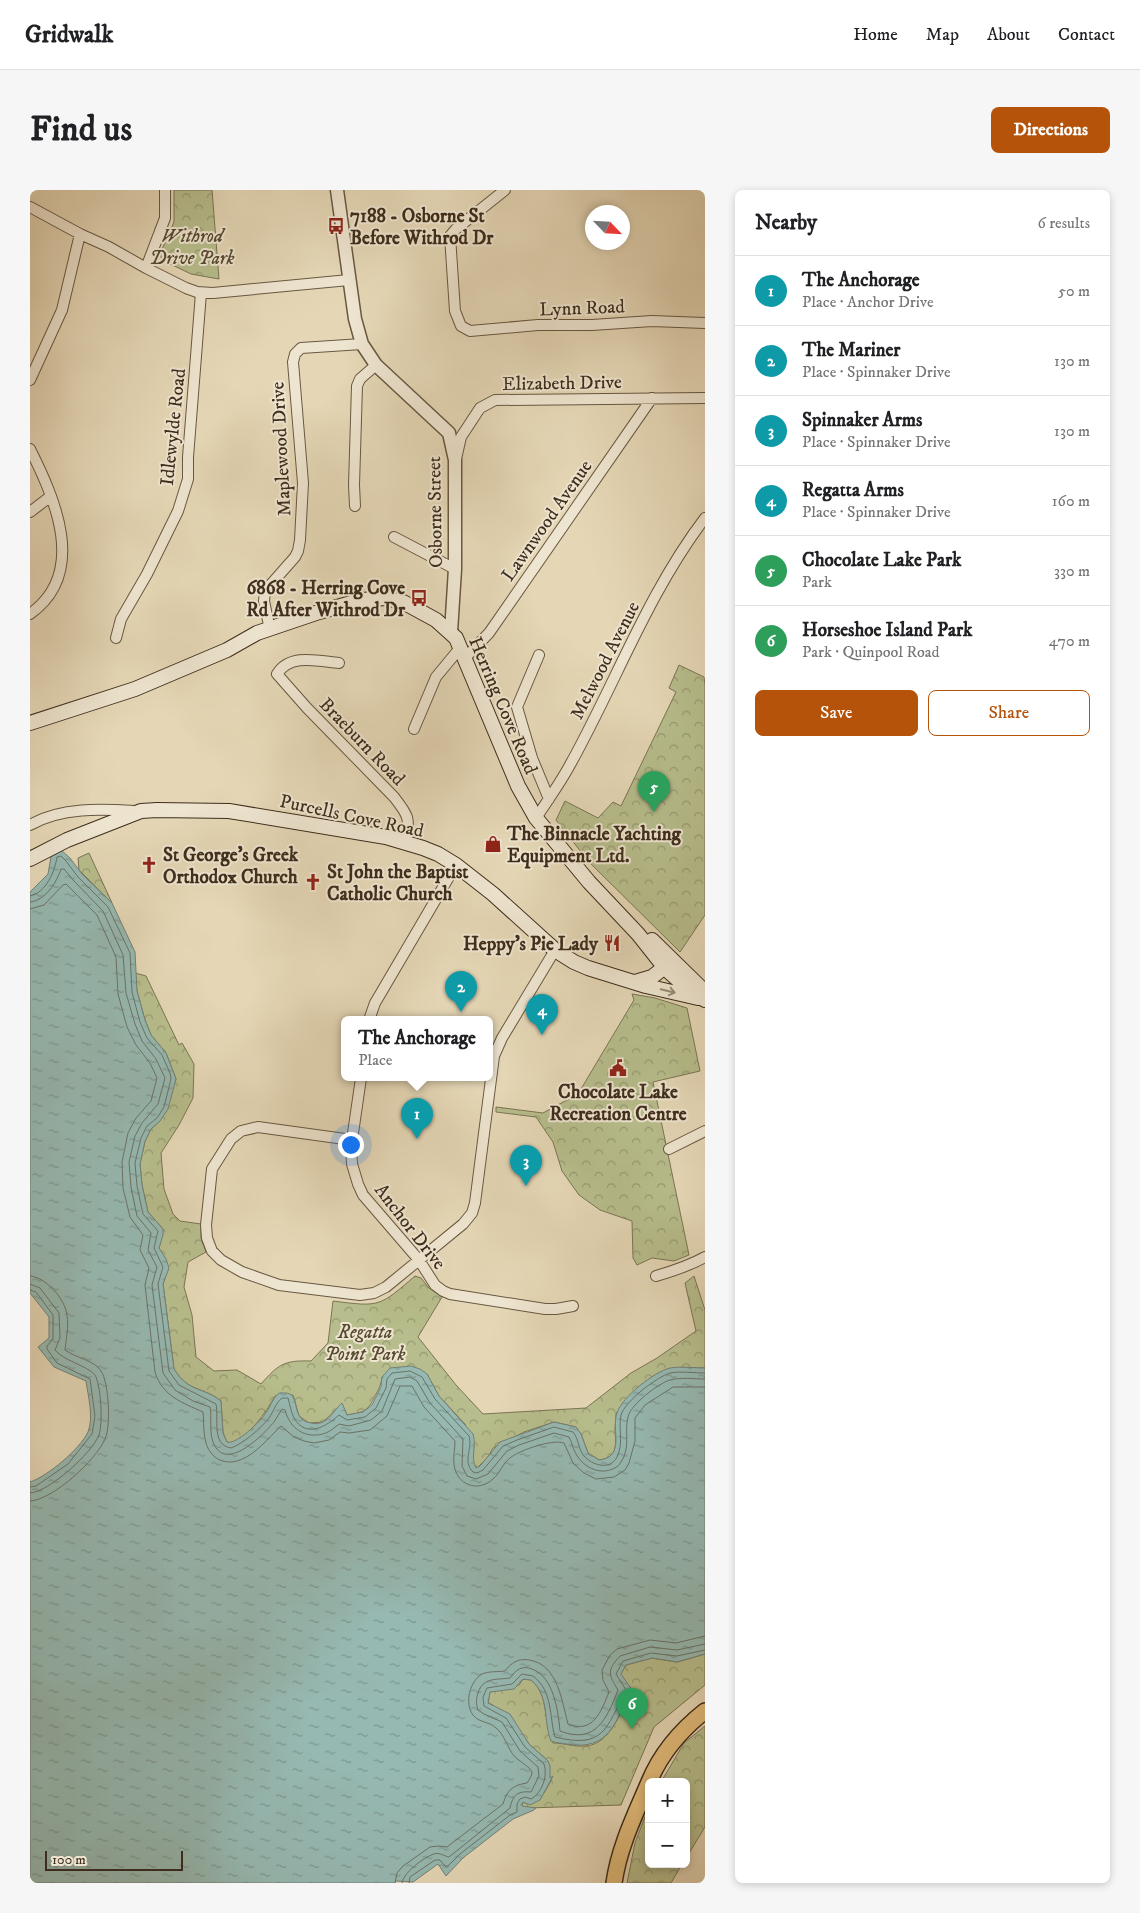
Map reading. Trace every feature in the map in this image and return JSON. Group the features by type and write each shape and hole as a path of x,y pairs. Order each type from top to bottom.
{"main road":[{"name":"Herring Cove Road","path":"30,723 135,689 228,650 257,633 329,609 362,600 385,598 403,602 436,620 456,638 518,786 536,818 589,882 638,934 652,940 669,964 704,997"},
{"name":"Purcells Cove Road","path":"30,859 67,840 141,811 157,810 230,811 307,823 406,842 438,854 456,865 493,894 555,950 588,968 635,982 704,997"},
{"path":"635,982 652,977 669,964"},
{"path":"651,1778 666,1750 682,1731 705,1710"},
{"path":"614,1883 617,1862 629,1827 645,1791"}],"street":[{"path":"146,268 165,218 165,190"},
{"name":"Osborne Street","path":"337,190 355,319 362,344 376,365 449,434 455,460 455,569 451,632"},
{"name":"Lynn Road","path":"505,190 450,236 455,311 462,326 470,331 538,325 592,325 652,321 705,323"},
{"path":"30,208 80,234 110,246 146,268 186,288 201,293 349,280"},
{"path":"30,380 62,310 80,234"},
{"name":"Idlewylde Road","path":"116,638 121,619 147,574 178,511 188,479 188,457 201,293"},
{"name":"Maplewood Drive","path":"270,630 264,601 265,591 295,557 300,540 302,475 293,358 297,351 302,348 362,344"},
{"path":"355,506 357,386 360,379 376,365"},
{"name":"Lawnwood Avenue","path":"414,729 436,677 462,653 489,633 652,398"},
{"name":"Elizabeth Drive","path":"455,460 461,437 480,408 495,400 705,398"},
{"path":"30,449 49,487 60,527 63,556 60,574 53,592 30,614"},
{"path":"30,512 51,496"},
{"name":"Melwood Avenue","path":"536,818 575,756 675,561 705,518"},
{"path":"394,537 455,569"},
{"path":"539,655 517,707 532,758 548,799"},
{"name":"Braeburn Road","path":"339,663 296,660 277,674 301,702 394,797 405,811 409,823 406,842"},
{"path":"30,824 55,815 92,809 141,811"},
{"path":"370,1016 375,1002 456,865"},
{"path":"493,1064 494,1056 502,1038 555,950"},
{"name":"Anchor Drive","path":"361,1081 352,1140 352,1164 361,1191 419,1260 435,1285 447,1293 545,1309 573,1306"},
{"path":"352,1140 258,1127 247,1129 235,1136 224,1147 212,1169 206,1238 216,1256 226,1264 254,1277 271,1282 360,1295 374,1293 382,1289 463,1224 472,1213 475,1203 491,1081"},
{"path":"670,1149 705,1131"},
{"path":"656,1276 672,1272 705,1257"}],"green space":[{"name":"Withrod Drive Park","path":"174,190 212,190 219,279 191,274 162,260 160,254 174,222"},
{"path":"679,665 704,677 705,685 705,915 680,952 589,862 556,820 565,801 598,818 613,802 621,806 676,692 669,688"},
{"path":"89,853 112,903 79,870 78,858"},
{"name":"Regatta Point Park","path":"135,973 146,976 179,1045 182,1043 194,1064 193,1098 161,1153 164,1189 173,1214 180,1221 201,1224 201,1238 206,1252 188,1262 184,1287 192,1315 196,1357 214,1371 237,1370 261,1384 272,1372 282,1365 311,1361 328,1343 333,1301 361,1304 378,1302 394,1294 415,1276 421,1278 429,1288 442,1297 418,1337 456,1385 483,1414 586,1408 631,1373 657,1358 696,1331 685,1283 694,1276 705,1310 705,1368 669,1370 659,1373 648,1380 616,1413 616,1441 613,1454 610,1457 599,1460 588,1453 581,1434 576,1427 554,1422 524,1432 493,1448 488,1457 476,1469 472,1462 474,1446 465,1424 439,1396 427,1374 382,1377 378,1391 365,1410 347,1415 342,1404 323,1422 309,1423 299,1416 293,1395 275,1396 262,1417 244,1436 231,1444 227,1442 223,1433 221,1401 190,1386 174,1369 163,1284 167,1269 159,1248 163,1229 148,1212 140,1164 145,1141 151,1129 160,1121 176,1079 166,1053 151,1035 145,1020 137,991"},
{"path":"632,994 655,998 687,1008 700,1071 653,1082 689,1255 674,1261 652,1258 637,1265 633,1258 632,1221 600,1210 579,1195 562,1171 553,1142 536,1117 496,1112 496,1107 543,1113 578,1094 634,1000"},
{"path":"705,1654 705,1685 654,1727 621,1805 528,1808 521,1806 523,1802 544,1793 552,1779 550,1778 546,1759 529,1744 493,1705 488,1703 490,1692 519,1685 523,1679 531,1680 537,1686 544,1702 553,1743 585,1746 594,1744 609,1733 620,1715 632,1690 620,1674 626,1665 652,1658 677,1662"},
{"path":"705,1726 705,1827 690,1851 690,1778 663,1778 684,1743"},
{"path":"645,1817 645,1868 680,1868 671,1883 627,1883 635,1843"}],"water":[{"path":"61,850 70,858 82,874 112,903 135,952 137,991 145,1020 151,1035 166,1053 176,1079 168,1109 160,1121 151,1129 145,1141 140,1164 142,1185 148,1212 163,1229 159,1248 169,1268 163,1284 174,1369 190,1386 221,1401 223,1433 227,1442 242,1437 253,1427 267,1412 274,1398 280,1393 290,1394 293,1397 300,1417 304,1421 312,1423 323,1422 342,1403 347,1415 363,1412 372,1405 381,1387 382,1377 390,1368 411,1366 427,1374 439,1396 473,1434 474,1464 476,1468 480,1466 500,1442 554,1422 576,1427 581,1434 588,1453 599,1460 607,1458 612,1454 616,1442 617,1413 625,1400 639,1386 656,1374 670,1368 705,1368 705,1654 677,1662 652,1658 626,1665 621,1674 632,1690 610,1731 593,1743 581,1745 551,1741 544,1701 537,1686 531,1680 523,1679 514,1689 490,1692 488,1703 510,1714 529,1744 548,1761 550,1778 553,1776 540,1800 530,1805 523,1802 522,1806 536,1808 534,1810 513,1819 463,1858 446,1876 438,1864 413,1882 396,1881 394,1883 30,1883 30,1482 46,1474 71,1454 84,1439 90,1426 90,1406 86,1381 54,1367 38,1347 49,1338 49,1317 30,1293 30,892 48,874 52,851"}],"place":[{"name":"7188 - Osborne St Before Withrod Dr","path":"336,226"},
{"name":"6868 - Herring Cove Rd After Withrod Dr","path":"419,598"},
{"name":"Chocolate Lake Park","path":"654,812"},
{"name":"The Binnacle Yachting Equipment Ltd.","path":"493,844"},
{"name":"St George's Greek Orthodox Church","path":"149,865"},
{"name":"St John the Baptist Catholic Church","path":"313,882"},
{"name":"Heppy's Pie Lady","path":"612,943"},
{"name":"The Mariner","path":"461,1012"},
{"name":"Regatta Arms","path":"542,1035"},
{"name":"Chocolate Lake Recreation Centre","path":"618,1068"},
{"name":"The Anchorage","path":"417,1139"},
{"name":"Spinnaker Arms","path":"526,1186"},
{"name":"Horseshoe Island Park","path":"632,1729"}]}
